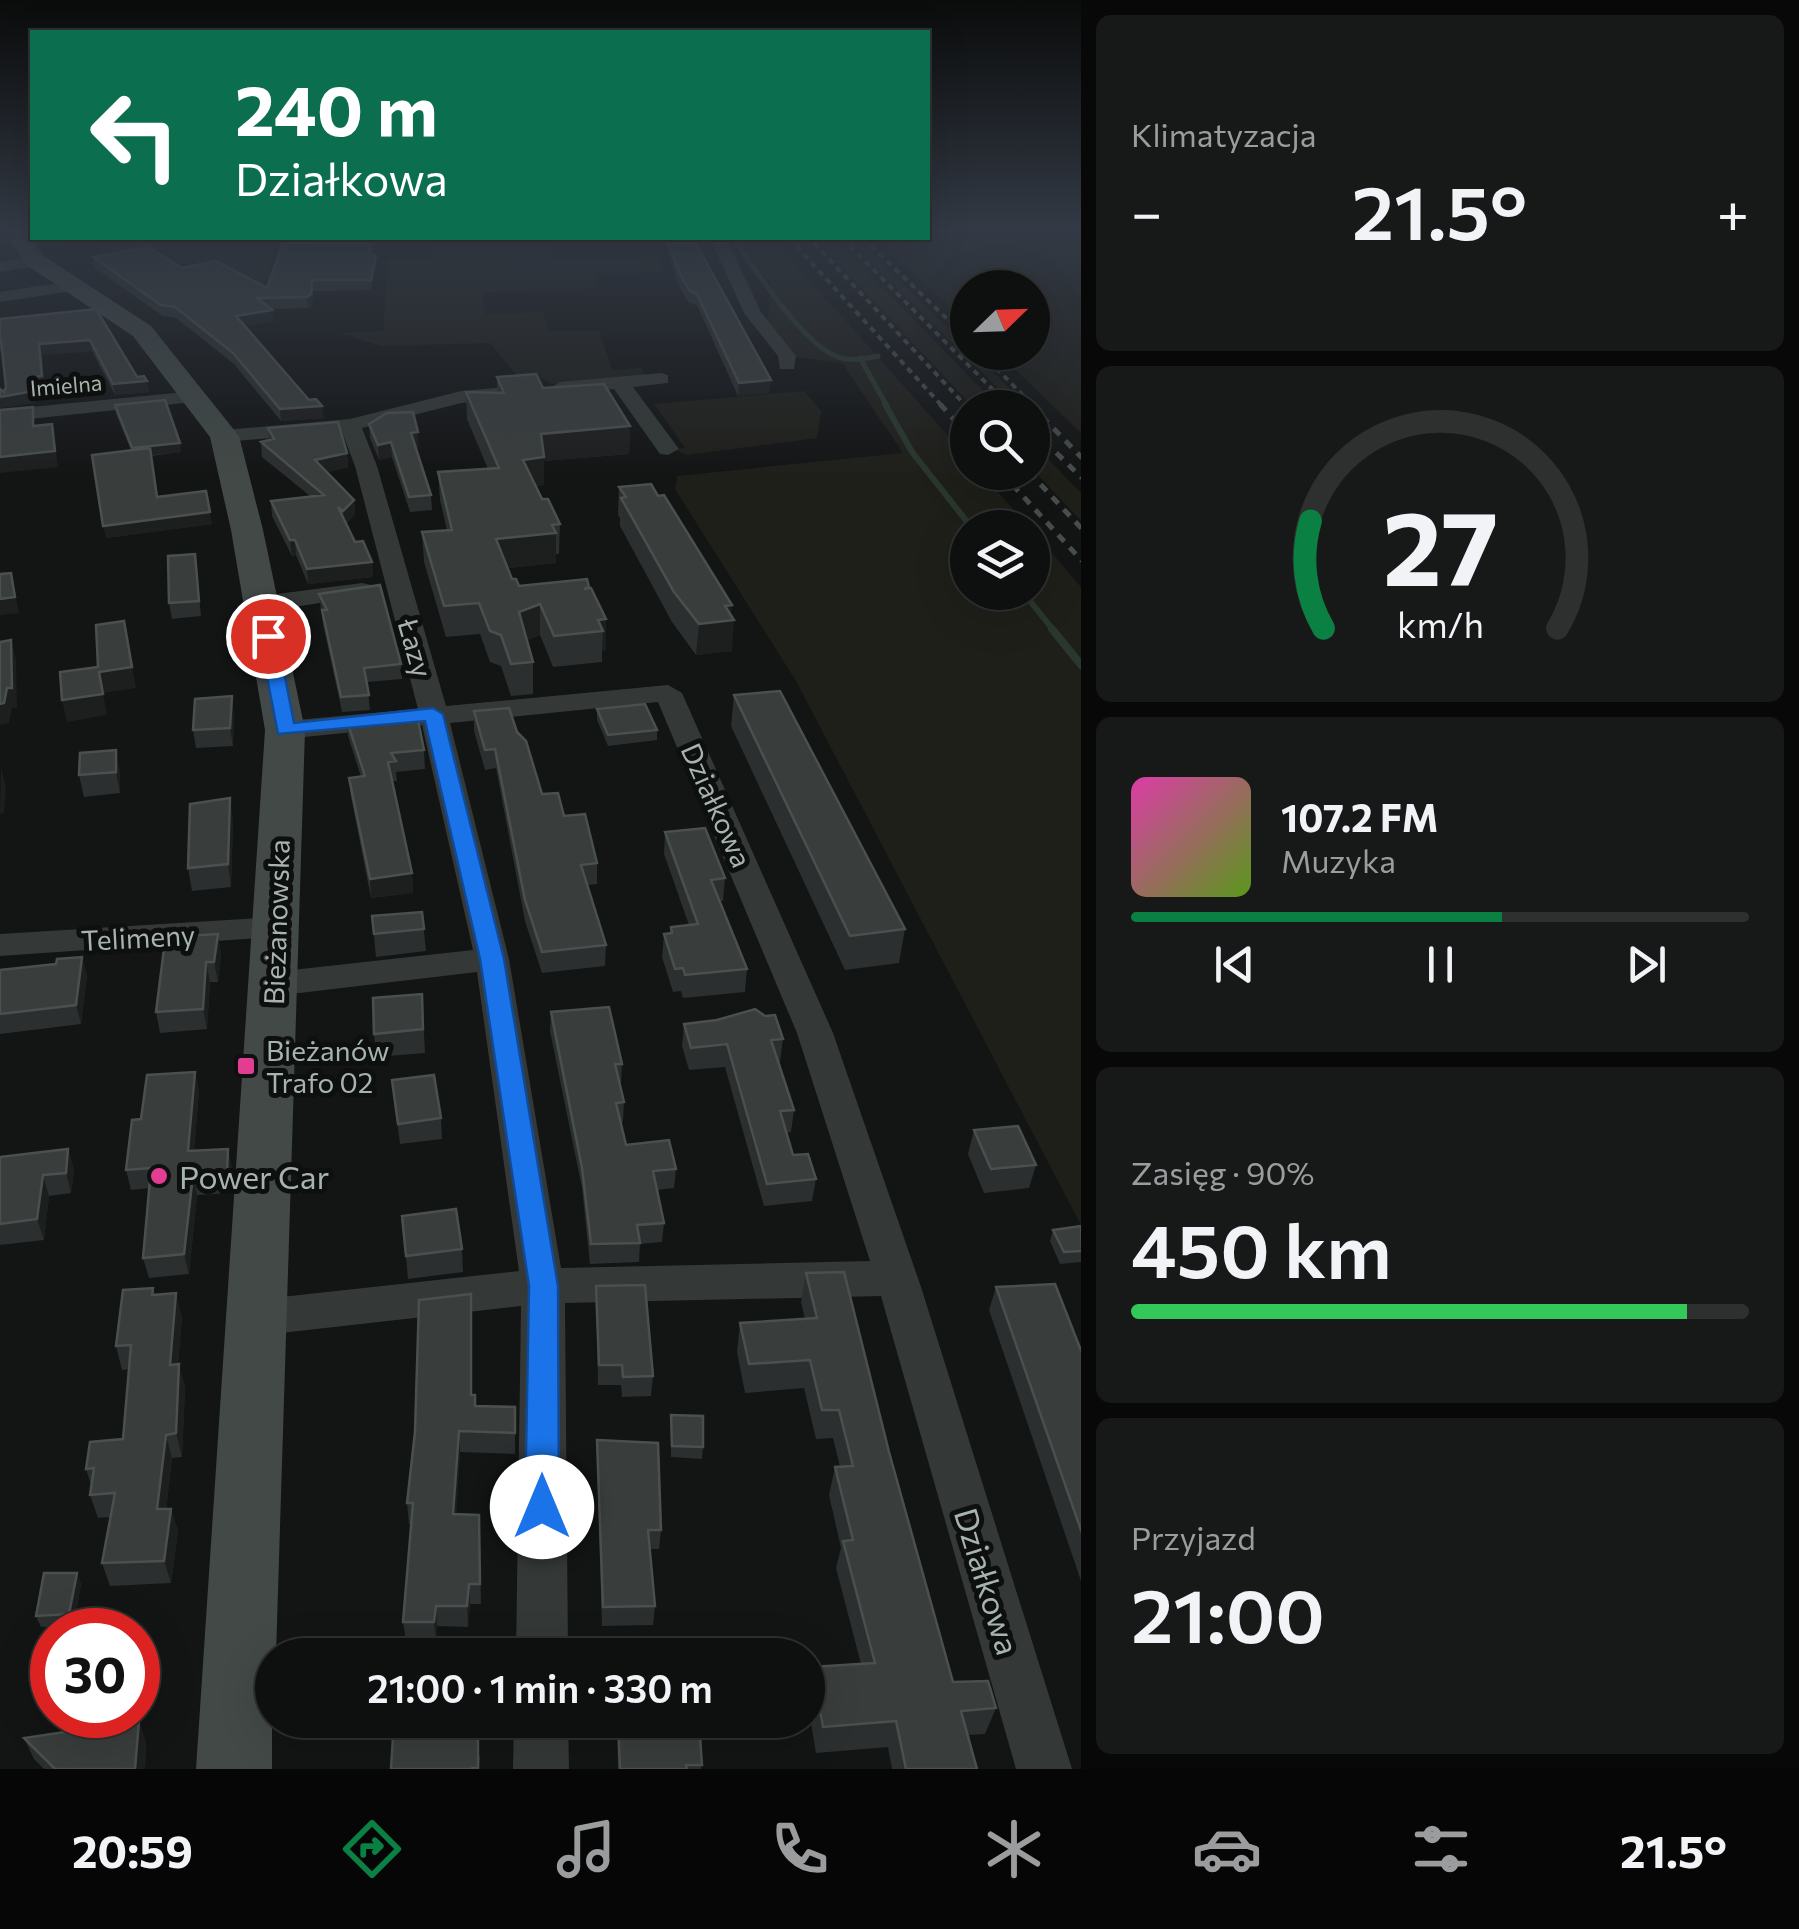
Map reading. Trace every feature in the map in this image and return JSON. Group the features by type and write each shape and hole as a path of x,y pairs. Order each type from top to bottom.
{"street":[{"name":"Bieżanowska","path":"112,313 142,332 224,436 262,604 285,730 234,1769"},
{"path":"753,313 786,356 787,365"},
{"path":"224,436 350,425 460,398 661,379"},
{"path":"620,383 668,450"},
{"name":"Imielna","path":"0,416 196,397"},
{"name":"Łazy","path":"350,425 366,466 433,714 492,959 544,1286 542,1638"},
{"path":"262,604 398,586"},
{"name":"Działkowa","path":"285,730 668,693 807,1012 897,1278 1044,1769"},
{"name":"Telimeny","path":"0,945 276,928"},
{"path":"274,984 492,959"},
{"path":"254,1318 544,1286 897,1278"},
{"path":"541,1738 541,1769"}],"shaded area":[{"path":"384,313 543,313 549,331 599,331 612,370 642,368 646,378 551,384 538,377 519,378 490,343 381,346 339,333 383,331"},
{"path":"768,313 838,313 950,438 950,490 996,490 1014,510 950,510 950,610 1050,610 1050,551 1081,587 1081,1225 796,681 675,489 677,476 903,453 842,363 796,357 768,320"},
{"path":"884,313 907,313 950,357 950,370 963,370 982,390 957,390"},
{"path":"921,313 932,313 950,330 950,341"},
{"path":"1050,313 1081,313 1081,433 1050,403 1050,390 1036,390 1016,370 1050,370"},
{"path":"980,370 991,370 1012,390 1000,390"},
{"path":"804,391 821,411 817,438 687,455 674,449 685,448 654,404"},
{"path":"1050,461 1081,493 1081,521 1050,488"}],"building":[{"path":"98,313 137,377 144,376 147,381 113,384 90,340 39,344 42,376 34,377 34,391 0,397 0,389 4,392 6,387 0,319"},
{"path":"182,313 257,313 236,316 309,400 316,399 322,406 280,409 233,353"},
{"path":"706,313 734,313 771,380 739,383"},
{"path":"536,374 543,388 604,384 630,426 541,434 544,457 523,460 542,499 548,499 560,524 552,525 556,533 496,539 512,579 519,586 587,579 589,587 584,589 591,588 606,619 598,620 603,631 554,636 540,604 519,612 533,662 511,664 501,635 490,631 479,603 444,606 422,532 452,530 438,472 499,468 466,392 504,393 497,377"},
{"path":"165,400 180,443 132,448 115,405"},
{"path":"33,407 33,426 52,424 55,451 0,457 0,410"},
{"path":"413,412 418,432 411,433 431,495 409,497 391,442 378,445 369,424 387,413"},
{"path":"338,422 347,453 315,460 354,500 343,511 338,507 355,542 363,541 372,562 307,569 271,501 324,495 261,442 274,439 268,428"},
{"path":"150,448 157,497 206,491 210,512 103,526 92,455"},
{"path":"651,484 658,496 664,495 732,605 725,606 734,620 699,624 674,592 621,498 626,497 619,487"},
{"path":"195,554 199,601 169,603 168,556"},
{"path":"11,573 15,597 0,599 0,574"},
{"path":"380,585 401,664 364,668 369,695 341,697 322,610 327,610 319,594"},
{"path":"124,621 132,667 99,672 103,694 62,700 60,672 98,667 96,625"},
{"path":"11,640 12,688 7,688 4,703 0,704 0,642"},
{"path":"780,691 905,929 850,936 734,695"},
{"path":"232,696 230,728 193,730 195,699"},
{"path":"645,704 657,730 608,735 597,709"},
{"path":"509,708 517,732 526,741 542,794 558,793 564,816 585,814 597,863 581,865 606,945 542,952 525,900 495,749 485,750 474,711"},
{"path":"416,710 424,750 391,753 396,761 388,762 412,873 370,879 349,778 365,776 346,718"},
{"path":"116,750 116,772 79,775 80,753"},
{"path":"230,798 228,864 188,868 190,804"},
{"path":"705,828 725,878 711,880 747,969 685,975 683,968 675,969 664,934 672,933 671,927 698,924 665,832"},
{"path":"422,912 424,929 374,934 372,916"},
{"path":"187,931 187,936 218,934 214,962 206,962 203,1009 156,1012 166,933"},
{"path":"82,957 76,1005 0,1014 0,970"},
{"path":"422,994 423,1029 374,1034 373,998"},
{"path":"609,1007 622,1064 615,1064 624,1102 616,1103 626,1145 669,1140 676,1169 653,1171 664,1223 637,1225 640,1243 591,1244 582,1168 551,1012"},
{"path":"755,1009 765,1016 775,1015 783,1039 771,1040 794,1110 780,1111 793,1155 808,1154 816,1179 767,1184 727,1044 691,1048 684,1024"},
{"path":"195,1072 188,1151 228,1149 227,1173 193,1175 184,1254 143,1258 151,1168 126,1170 132,1120 141,1119 147,1075"},
{"path":"434,1075 441,1118 398,1124 392,1080"},
{"path":"1018,1126 1036,1165 991,1169 974,1130"},
{"path":"68,1149 66,1173 43,1175 37,1219 0,1224 0,1157"},
{"path":"456,1209 462,1249 406,1256 402,1216"},
{"path":"1081,1226 1081,1251 1064,1252 1053,1230"},
{"path":"844,1272 953,1682 988,1681 996,1708 961,1711 977,1769 906,1769 896,1721 825,1727 825,1666 875,1663 843,1541 853,1540 835,1467 853,1466 839,1410 822,1410 810,1360 749,1364 740,1323 817,1318 806,1273"},
{"path":"1055,1284 1081,1350 1081,1530 996,1287"},
{"path":"645,1285 653,1376 623,1377 622,1365 599,1365 596,1286"},
{"path":"153,1288 152,1295 176,1293 170,1365 179,1364 176,1433 166,1435 157,1509 171,1509 164,1561 102,1563 115,1493 90,1495 94,1468 86,1469 90,1442 123,1439 131,1345 116,1346 123,1290"},
{"path":"471,1294 471,1395 475,1395 475,1406 515,1407 515,1433 459,1431 453,1514 479,1515 480,1584 469,1584 467,1606 436,1606 434,1622 403,1622 413,1503 407,1503 415,1432 419,1300"},
{"path":"671,1415 703,1416 703,1447 672,1446"},
{"path":"597,1440 658,1443 661,1530 648,1530 655,1606 603,1607"},
{"path":"44,1573 77,1573 70,1608 37,1608"},
{"path":"24,1738 138,1738 135,1769 55,1769"},
{"path":"393,1738 478,1738 478,1768 391,1769"},
{"path":"619,1738 700,1738 702,1765 686,1765 687,1769 620,1769"}],"waterway":[{"path":"787,313 824,349 838,357 860,359"},
{"path":"860,359 878,356"},
{"path":"860,359 887,406"},
{"path":"885,404 912,452 958,510"},
{"path":"1037,610 1054,631"},
{"path":"1052,629 1081,665"}],"railway":[{"path":"857,313 942,406"},
{"path":"879,313 951,390"},
{"path":"916,313 993,390"},
{"path":"941,313 950,322"},
{"path":"998,370 1018,390"},
{"path":"940,404 950,415"},
{"path":"1050,425 1081,457"},
{"path":"1050,447 1081,477"},
{"path":"1017,490 1081,560"},
{"path":"1046,490 1081,528"}],"place":[{"name":"Bieżanów Trafo 02","path":"246,1066"},
{"name":"Power Car","path":"159,1176"}],"route":[{"path":"268,636 285,730 433,714 492,959 544,1286 542,1507"}]}
